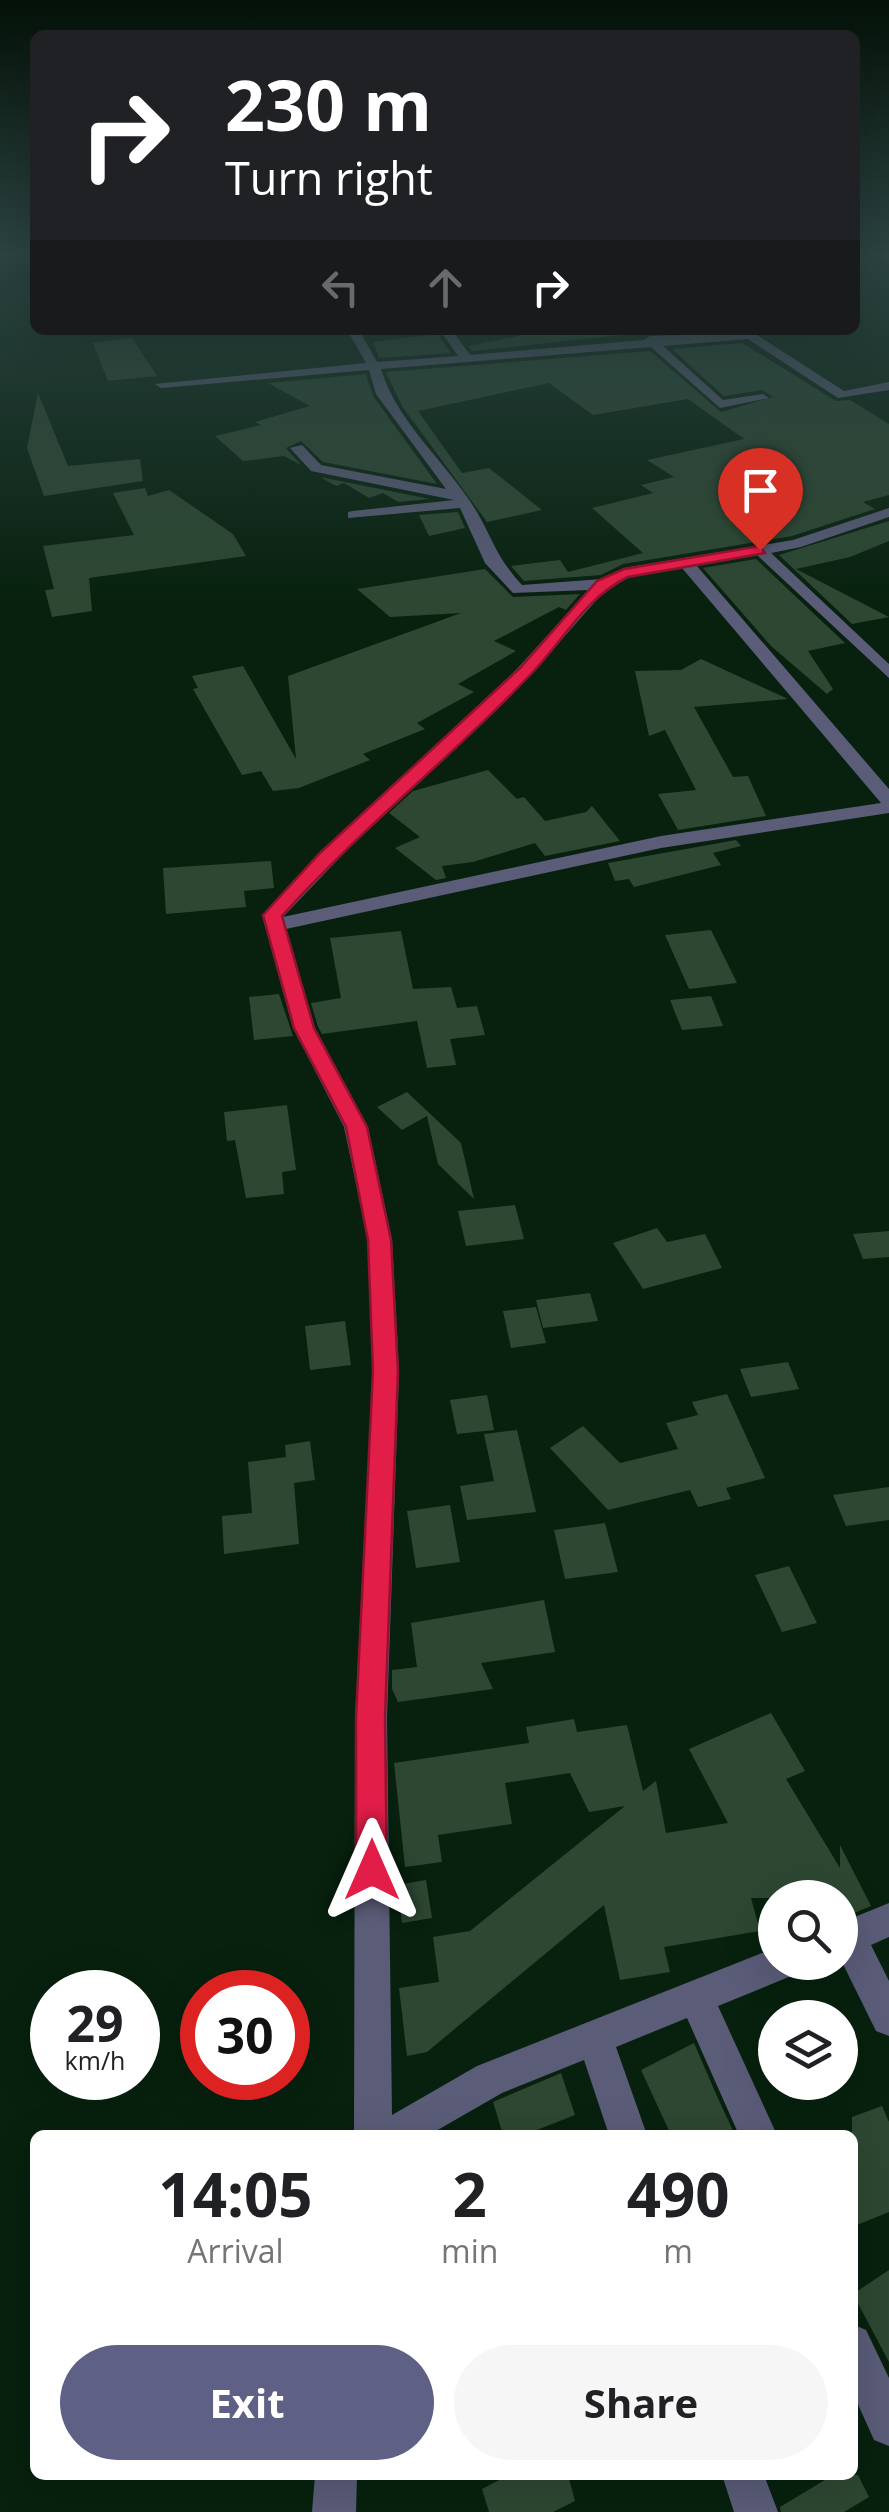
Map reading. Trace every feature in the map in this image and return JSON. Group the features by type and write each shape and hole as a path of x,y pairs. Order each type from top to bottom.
{"street":[{"path":"161,384 312,371"},
{"path":"375,371 382,394 459,499 493,563 518,590 602,584 624,574 796,544 889,512"},
{"path":"684,371 720,404 763,398"},
{"path":"806,371 842,395 889,386"},
{"path":"298,448 316,468 459,499"},
{"path":"352,515 459,499"},
{"path":"760,550 889,673"},
{"path":"686,563 889,803"},
{"path":"373,2130 370,1718 386,1371 380,1240 356,1127 304,1028 272,915 326,856 525,671 602,584"},
{"path":"275,924 661,842 889,803"},
{"path":"858,1933 889,1920"},
{"path":"858,1964 889,2018"},
{"path":"402,2130 490,2079 758,1972"},
{"path":"696,1997 756,2130"},
{"path":"595,2038 626,2130"},
{"path":"858,2357 889,2425"},
{"path":"745,2480 756,2512"}],"building":[{"path":"104,371 154,371 157,376 108,381"},
{"path":"674,371 721,412 773,397 762,390 724,396 697,371 788,371 836,401 850,400 889,424 889,495 863,502 875,509 792,536 623,564 601,575 524,581 511,566 560,560 568,572 643,553 592,508 653,493 641,485 674,477 647,460 744,439 688,399 593,415 549,383 418,411 462,473 489,468 542,510 487,522 402,406 386,372"},
{"path":"366,374 373,396 437,484 323,462 301,441 286,448 301,465 284,456 243,461 215,436 261,425 255,422 310,406 268,383"},
{"path":"38,393 68,466 140,459 143,481 44,496 27,448"},
{"path":"320,477 430,499 398,502 383,493 369,498 344,483 336,486"},
{"path":"145,488 148,496 169,490 233,534 246,556 89,578 92,611 52,617 45,590 54,589 43,546 134,535 113,493"},
{"path":"458,512 465,528 429,536 419,515"},
{"path":"889,521 889,541 850,557 796,569 889,617 852,624 779,555"},
{"path":"756,559 845,643 808,651 833,689 827,694 771,646 703,568"},
{"path":"485,569 513,597 580,594 566,610 559,607 494,641 516,651 458,684 474,692 417,723 425,729 363,754 370,760 299,788 273,791 261,771 242,775 193,689 198,688 192,676 243,666 296,759 288,676 461,613 390,617 357,589"},
{"path":"701,659 788,699 694,707 733,777 748,776 766,816 678,830 658,794 696,790 665,730 649,736 635,671 681,670"},
{"path":"488,770 517,799 524,797 545,821 586,812 592,806 620,841 545,856 535,843 473,862 442,866 446,878 436,880 395,848 420,837 389,813 413,791"},
{"path":"736,840 741,846 713,853 721,865 634,887 629,879 615,881 608,863"},
{"path":"271,861 274,888 244,891 246,907 166,914 163,868"},
{"path":"711,930 737,983 689,989 665,935"},
{"path":"401,931 413,989 451,987 457,1008 477,1006 485,1035 450,1039 456,1065 427,1068 417,1021 322,1034 318,1027 311,1003 341,998 330,938"},
{"path":"279,994 293,1036 254,1040 249,997"},
{"path":"711,996 723,1026 682,1030 670,1000"},
{"path":"407,1092 461,1143 474,1199 438,1164 427,1116 402,1130 377,1107"},
{"path":"287,1105 296,1170 282,1172 284,1194 246,1198 235,1140 227,1141 224,1112"},
{"path":"515,1205 524,1239 466,1246 458,1211"},
{"path":"657,1228 667,1242 705,1234 722,1268 643,1289 613,1243"},
{"path":"889,1231 889,1257 863,1259 853,1234"},
{"path":"590,1293 598,1321 543,1328 536,1300"},
{"path":"536,1307 546,1343 511,1348 503,1311"},
{"path":"345,1321 351,1365 310,1370 305,1326"},
{"path":"788,1362 799,1389 751,1397 740,1369"},
{"path":"727,1394 765,1478 726,1488 731,1499 698,1507 690,1490 608,1510 550,1448 583,1426 620,1463 678,1449 666,1423 698,1415 692,1402"},
{"path":"487,1395 494,1430 457,1434 450,1400"},
{"path":"517,1430 536,1512 467,1520 460,1486 494,1481 484,1434"},
{"path":"310,1441 315,1480 294,1483 299,1544 224,1554 222,1516 252,1513 248,1462 286,1457 285,1445"},
{"path":"889,1487 889,1520 846,1526 833,1495"},
{"path":"450,1505 460,1562 416,1568 407,1511"},
{"path":"605,1523 618,1572 565,1579 554,1530"},
{"path":"789,1566 817,1623 782,1632 755,1575"},
{"path":"544,1600 555,1652 481,1663 493,1689 398,1702 392,1689 392,1670 417,1667 411,1623"},
{"path":"771,1713 805,1771 786,1779 840,1868 840,1845 858,1880 758,1880 758,1898 751,1898 758,1931 664,1947 670,1972 620,1980 604,1905 427,2052 407,2056 399,1988 439,1982 433,1937 470,1931 625,1806 589,1812 570,1773 505,1783 512,1824 438,1835 442,1862 405,1867 394,1763 529,1743 526,1727 574,1719 577,1732 627,1725 643,1791 656,1781 666,1833 728,1823 689,1749"},
{"path":"426,1880 432,1918 402,1923 397,1885"},
{"path":"858,1880 871,1906 858,1911"},
{"path":"694,2043 733,2130 669,2130 641,2070"},
{"path":"561,2073 575,2115 537,2130 501,2130 493,2102"},
{"path":"882,2106 889,2122 889,2212 858,2225 858,2130 852,2130 852,2117"},
{"path":"889,2270 889,2362 858,2303 858,2291"},
{"path":"858,2475 869,2497 844,2512 781,2512 780,2507 825,2480 858,2480"},
{"path":"499,2480 569,2480 575,2501 553,2512 489,2512 482,2489"}],"route":[{"path":"372,1870 370,1718 386,1371 380,1240 356,1127 304,1028 272,915 326,856 525,671 602,584 624,574 760,550"}]}
